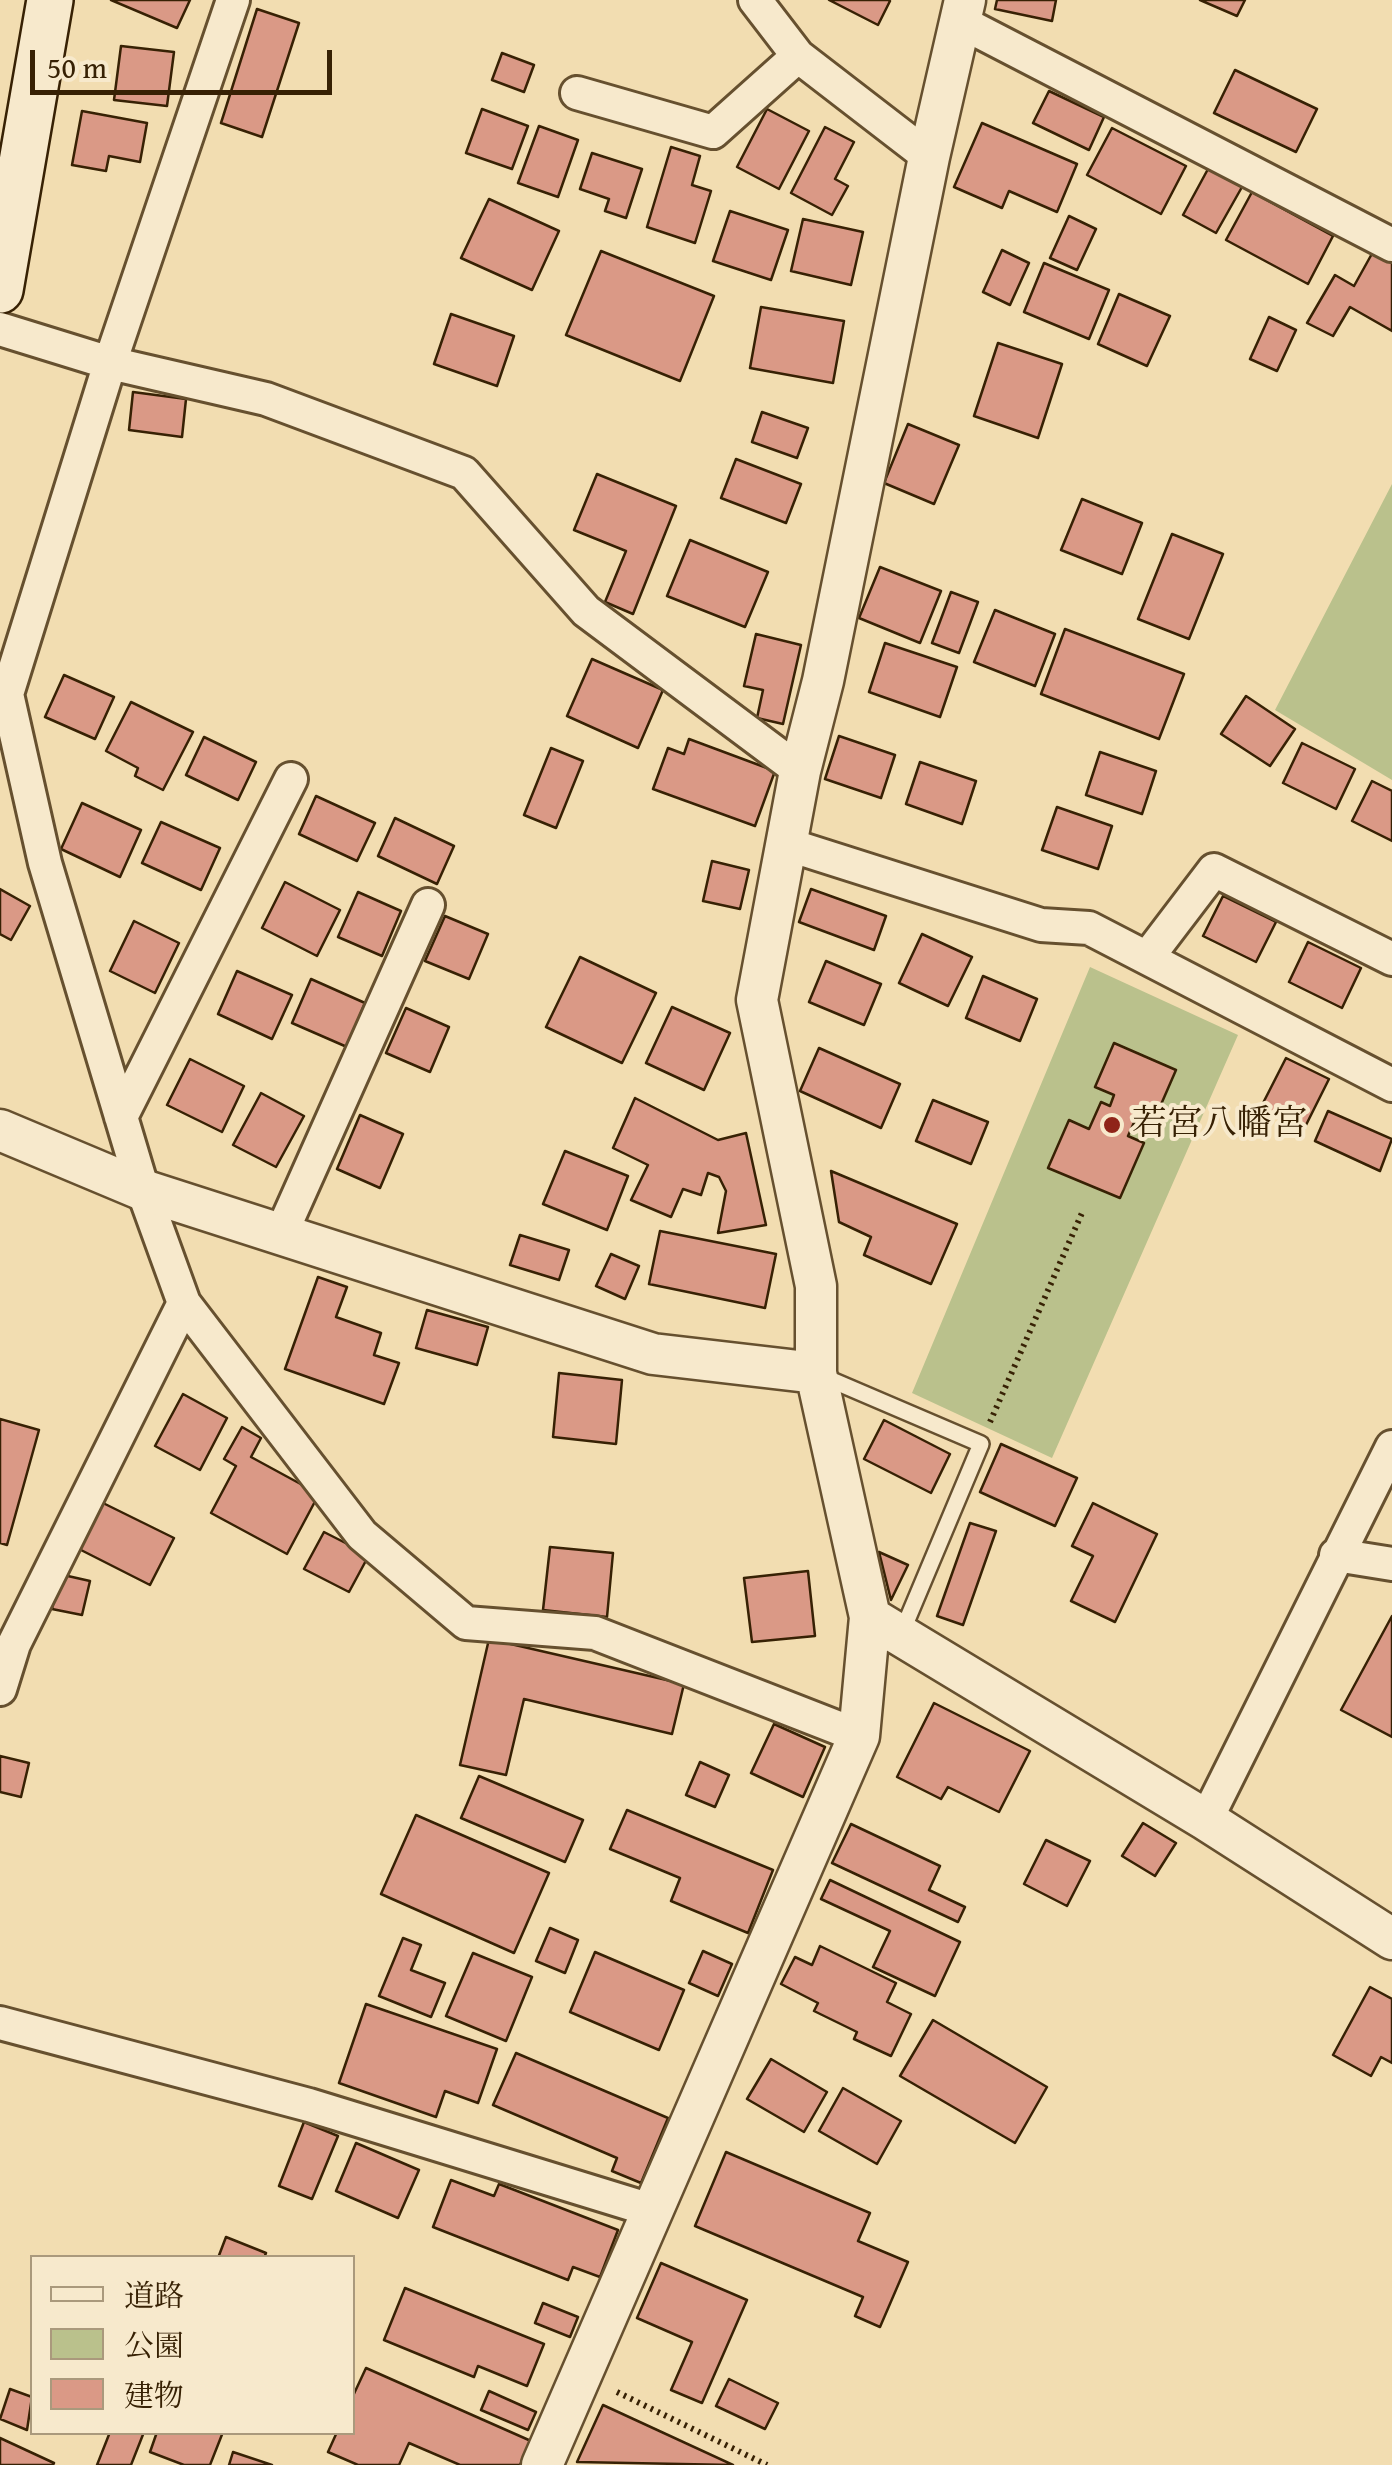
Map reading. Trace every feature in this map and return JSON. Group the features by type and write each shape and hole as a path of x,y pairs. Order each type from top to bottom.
{"main road":[{"path":"0,290 50,0"}],"street":[{"path":"233,0 110,363 8,694 46,863 142,1190 184,1304 362,1534 466,1623 596,1633 859,1736"},
{"path":"755,0 798,56 929,156"},
{"path":"542,2465 859,1736 885,1626 816,1373 816,1286 757,1000 800,771 963,11 1392,245"},
{"path":"577,93 713,132 798,56"},
{"path":"0,329 110,363 266,399 464,473 586,611 800,771"},
{"path":"121,1117 291,779"},
{"path":"786,844 1041,925 1089,928 1392,1085"},
{"path":"1147,958 1214,870 1392,958"},
{"path":"281,1234 428,906"},
{"path":"0,1130 142,1190 653,1354 816,1373"},
{"path":"0,1688 14,1644 184,1304"},
{"path":"1206,1820 1392,1447"},
{"path":"1336,1555 1392,1564"},
{"path":"885,1626 1206,1820 1392,1939"},
{"path":"0,2023 310,2106 654,2211"}],"lane":[{"path":"816,1373 980,1444 885,1626"}],"path":[{"path":"980,1444 1082,1212"},
{"path":"580,2374 767,2465"}],"green space":[{"path":"1392,484 1392,780 1275,710"},
{"path":"1090,967 1238,1035 1052,1458 912,1393"}],"building":[{"path":"111,0 190,0 177,28"},
{"path":"829,0 888,0 890,1 878,25"},
{"path":"997,0 1056,0 1052,21 995,9"},
{"path":"1200,0 1245,0 1237,16"},
{"path":"257,9 299,23 262,137 221,123"},
{"path":"121,46 174,52 167,106 114,100"},
{"path":"502,53 534,65 524,92 492,80"},
{"path":"1235,70 1317,109 1296,152 1214,113"},
{"path":"1049,91 1104,117 1089,150 1033,123"},
{"path":"482,109 528,126 512,169 466,153"},
{"path":"767,109 809,131 779,189 737,167"},
{"path":"82,111 147,123 140,162 109,156 106,171 72,165"},
{"path":"982,123 1077,164 1057,212 1009,191 1002,208 954,187"},
{"path":"539,126 578,140 558,197 518,183"},
{"path":"825,127 854,142 835,179 848,186 832,215 791,193"},
{"path":"1112,128 1186,166 1161,214 1087,175"},
{"path":"671,147 700,156 692,185 711,191 695,243 647,227"},
{"path":"592,153 642,169 626,218 605,211 609,199 580,189"},
{"path":"1208,169 1242,187 1216,233 1183,215"},
{"path":"1252,192 1333,236 1308,284 1226,240"},
{"path":"489,199 559,231 532,290 461,258"},
{"path":"730,211 788,230 771,280 713,261"},
{"path":"1069,216 1096,229 1077,270 1050,258"},
{"path":"803,219 863,232 851,285 791,271"},
{"path":"1002,250 1029,263 1010,305 983,292"},
{"path":"1374,250 1392,260 1392,331 1350,307 1333,336 1307,323 1335,275 1354,286"},
{"path":"601,251 714,296 680,381 566,335"},
{"path":"1044,263 1109,290 1089,339 1024,312"},
{"path":"1119,294 1170,316 1147,366 1098,344"},
{"path":"761,307 844,321 833,383 750,368"},
{"path":"451,314 514,336 497,386 434,364"},
{"path":"1269,317 1296,330 1277,371 1250,359"},
{"path":"998,343 1062,364 1038,438 974,416"},
{"path":"133,392 186,399 182,437 129,430"},
{"path":"762,412 808,428 797,458 752,442"},
{"path":"908,424 959,445 934,504 884,483"},
{"path":"736,459 801,484 786,523 721,498"},
{"path":"597,474 676,506 633,614 605,602 626,551 574,530"},
{"path":"1082,499 1142,523 1122,574 1061,550"},
{"path":"1172,534 1223,554 1189,639 1138,619"},
{"path":"690,540 768,572 745,627 667,596"},
{"path":"880,567 941,591 920,643 859,618"},
{"path":"951,592 978,602 959,653 932,643"},
{"path":"995,610 1055,634 1035,686 974,662"},
{"path":"1065,629 1184,674 1159,739 1041,694"},
{"path":"756,634 801,645 783,724 757,718 763,690 744,686"},
{"path":"885,643 957,667 940,717 869,692"},
{"path":"592,659 663,690 638,748 567,716"},
{"path":"64,675 114,697 95,739 45,717"},
{"path":"1246,696 1295,729 1270,766 1221,734"},
{"path":"131,702 193,732 163,790 135,776 138,768 106,751"},
{"path":"839,736 895,755 881,798 825,779"},
{"path":"204,737 256,762 238,800 186,775"},
{"path":"689,739 775,771 755,826 653,789 668,748 684,754"},
{"path":"1302,743 1355,769 1336,809 1283,783"},
{"path":"551,748 583,761 556,828 524,815"},
{"path":"1100,752 1156,771 1142,814 1086,795"},
{"path":"920,762 976,781 962,824 906,804"},
{"path":"1372,781 1392,791 1392,841 1352,821"},
{"path":"316,796 375,823 357,861 299,834"},
{"path":"82,803 141,830 120,877 61,849"},
{"path":"1057,807 1112,826 1098,869 1042,850"},
{"path":"395,818 454,846 437,884 378,856"},
{"path":"161,822 220,848 201,890 142,863"},
{"path":"712,861 749,870 740,909 703,901"},
{"path":"285,882 340,910 317,956 262,928"},
{"path":"0,889 30,906 11,940 0,934"},
{"path":"811,889 886,916 874,950 799,922"},
{"path":"358,892 401,911 382,956 338,937"},
{"path":"1223,896 1276,922 1256,962 1203,936"},
{"path":"445,916 488,934 469,979 425,961"},
{"path":"134,921 179,943 155,993 110,971"},
{"path":"922,934 972,957 948,1006 899,983"},
{"path":"1308,942 1361,968 1342,1008 1289,982"},
{"path":"580,957 656,993 622,1063 546,1027"},
{"path":"826,961 881,984 864,1025 809,1002"},
{"path":"237,971 292,995 272,1039 218,1014"},
{"path":"983,976 1037,999 1020,1041 966,1018"},
{"path":"311,979 365,1003 347,1047 292,1023"},
{"path":"672,1007 730,1033 704,1090 646,1063"},
{"path":"406,1008 449,1027 430,1072 386,1053"},
{"name":"若宮八幡宮","path":"1114,1043 1176,1070 1156,1116 1140,1109 1128,1136 1144,1143 1120,1198 1048,1168 1069,1120 1089,1129 1101,1102 1110,1106 1114,1095 1095,1087"},
{"path":"819,1048 900,1084 881,1128 800,1091"},
{"path":"1286,1058 1329,1079 1303,1131 1260,1109"},
{"path":"190,1059 244,1086 222,1132 167,1105"},
{"path":"261,1093 304,1116 276,1167 233,1145"},
{"path":"635,1098 718,1140 746,1133 766,1225 718,1233 726,1191 719,1177 708,1173 701,1195 683,1189 671,1217 631,1200 648,1165 613,1148"},
{"path":"933,1100 988,1122 971,1164 916,1141"},
{"path":"1328,1111 1392,1139 1380,1171 1315,1141"},
{"path":"360,1115 403,1134 380,1188 337,1169"},
{"path":"565,1151 628,1176 607,1230 543,1204"},
{"path":"831,1171 957,1224 931,1284 864,1255 871,1237 839,1222"},
{"path":"660,1231 776,1254 765,1308 649,1284"},
{"path":"520,1235 569,1250 559,1280 510,1265"},
{"path":"611,1254 639,1266 625,1299 596,1286"},
{"path":"318,1277 347,1287 336,1317 381,1333 374,1355 399,1363 384,1404 285,1369"},
{"path":"427,1310 488,1327 477,1365 416,1348"},
{"path":"559,1373 622,1380 616,1444 553,1437"},
{"path":"183,1394 227,1418 200,1470 155,1446"},
{"path":"0,1419 39,1430 7,1545 0,1543"},
{"path":"884,1420 950,1454 931,1493 864,1459"},
{"path":"242,1427 261,1438 251,1457 319,1494 287,1554 211,1513 236,1466 224,1459"},
{"path":"1001,1444 1077,1478 1055,1526 980,1492"},
{"path":"103,1503 174,1538 150,1585 79,1549"},
{"path":"1093,1503 1157,1534 1115,1622 1071,1601 1093,1556 1072,1546"},
{"path":"970,1523 996,1531 963,1625 937,1616"},
{"path":"324,1532 369,1555 349,1592 304,1569"},
{"path":"550,1547 613,1553 607,1617 543,1610"},
{"path":"879,1552 908,1565 891,1600"},
{"path":"808,1571 815,1636 752,1642 744,1578"},
{"path":"59,1574 90,1581 82,1615 52,1609"},
{"path":"1392,1616 1392,1737 1341,1710"},
{"path":"489,1639 684,1684 672,1734 524,1699 506,1775 460,1765"},
{"path":"934,1703 1030,1751 999,1812 948,1787 941,1799 897,1777"},
{"path":"774,1724 825,1747 803,1797 751,1773"},
{"path":"0,1756 29,1763 21,1797 0,1792"},
{"path":"700,1762 729,1775 715,1807 686,1795"},
{"path":"479,1776 583,1820 565,1862 461,1818"},
{"path":"627,1810 773,1870 748,1933 671,1901 680,1878 610,1849"},
{"path":"416,1815 549,1873 514,1953 381,1894"},
{"path":"1143,1823 1176,1843 1155,1876 1122,1856"},
{"path":"851,1824 940,1866 929,1890 965,1907 958,1922 832,1863"},
{"path":"1046,1840 1090,1861 1067,1906 1024,1884"},
{"path":"830,1880 960,1942 935,1996 873,1967 890,1931 821,1899"},
{"path":"550,1928 578,1940 565,1973 536,1961"},
{"path":"403,1938 421,1945 411,1970 445,1983 431,2017 379,1996"},
{"path":"820,1946 896,1983 887,2002 911,2014 891,2056 854,2039 857,2032 814,2011 818,2003 781,1984 795,1957 812,1965"},
{"path":"703,1951 732,1964 718,1996 689,1983"},
{"path":"595,1952 684,1990 659,2050 570,2012"},
{"path":"473,1953 532,1977 506,2041 446,2016"},
{"path":"1370,1987 1392,1999 1392,2063 1381,2057 1371,2076 1333,2055"},
{"path":"366,2004 497,2049 478,2103 445,2091 436,2117 339,2083"},
{"path":"933,2020 1047,2087 1015,2143 900,2076"},
{"path":"516,2053 668,2118 641,2183 612,2171 617,2158 493,2105"},
{"path":"771,2059 827,2092 804,2132 747,2099"},
{"path":"843,2088 901,2121 877,2164 819,2131"},
{"path":"304,2122 338,2136 312,2199 279,2186"},
{"path":"356,2143 419,2170 398,2218 336,2191"},
{"path":"726,2152 870,2213 858,2241 908,2262 880,2327 855,2316 863,2297 695,2226"},
{"path":"451,2180 494,2196 499,2184 618,2230 600,2277 573,2267 568,2280 433,2227"},
{"path":"226,2237 266,2253 265,2255 219,2255"},
{"path":"661,2263 747,2300 702,2403 671,2390 692,2342 637,2318"},
{"path":"405,2288 544,2344 527,2386 478,2366 474,2377 384,2340"},
{"path":"543,2303 578,2317 570,2337 535,2323"},
{"path":"366,2368 531,2441 520,2465 460,2465 409,2443 399,2465 358,2465 328,2452 336,2435 355,2435 355,2392"},
{"path":"729,2379 778,2403 765,2429 716,2406"},
{"path":"10,2389 30,2396 27,2430 0,2419"},
{"path":"489,2391 536,2412 528,2430 481,2410"},
{"path":"603,2405 733,2465 577,2462"},
{"path":"109,2435 143,2435 131,2465 97,2465"},
{"path":"156,2435 222,2435 210,2465 184,2465 150,2452"},
{"path":"0,2438 54,2463 0,2465"},
{"path":"233,2452 272,2465 229,2465"}],"place":[{"name":"若宮八幡宮","path":"1112,1125"}]}
